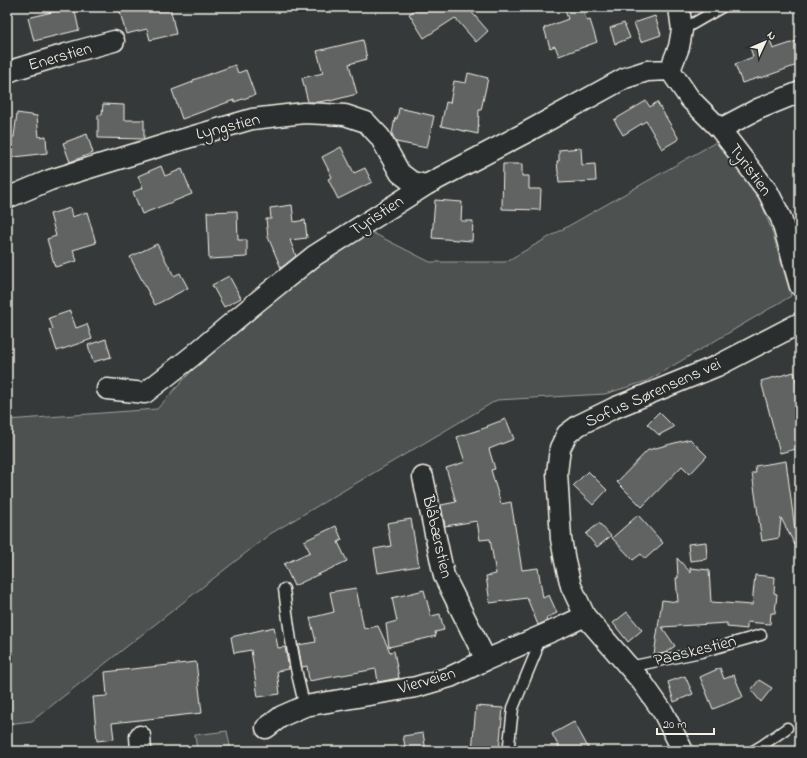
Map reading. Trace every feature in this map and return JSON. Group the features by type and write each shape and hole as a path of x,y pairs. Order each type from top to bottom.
{"street":[{"path":"670,70 679,47 682,30 679,7"},
{"name":"Enerstien","path":"7,74 13,70 114,41"},
{"name":"Tyristien","path":"107,389 145,393 314,256 426,185 625,78 647,71 670,70 690,99 720,129 768,192 780,218 800,286"},
{"path":"720,129 758,109 800,92"},
{"name":"Lyngstien","path":"7,198 50,180 252,119 304,113 346,115 366,122 380,137 400,173 412,182 426,185"},
{"name":"Sofus Sørensens vei","path":"585,616 572,586 561,539 557,473 560,448 567,434 579,425 614,408 717,366 800,323"},
{"name":"Blåbærstien","path":"423,477 444,576 486,660"},
{"name":"Vierveien","path":"266,728 282,716 305,706 416,687 450,677 585,616"},
{"name":"Paaskestien","path":"585,616 642,682 663,712 683,751"}],"lane":[{"path":"682,30 722,7"},
{"path":"284,589 292,654 305,706"},
{"name":"Paaskestien","path":"629,667 701,652 761,635"},
{"path":"509,744 513,708 536,652 536,638"},
{"path":"753,751 787,728"}],"shaded area":[{"path":"718,141 755,186 772,231 791,296 647,381 605,394 497,400 270,534 32,721 7,724 7,420 157,409 197,365 320,261 371,232 430,262 505,262"},
{"path":"227,731 231,751 197,751 195,735"}],"building":[{"path":"74,7 79,30 34,41 28,18"},
{"path":"139,7 170,7 176,34 150,40 147,29 126,34 120,12"},
{"path":"419,7 473,7 469,9 488,31 476,42 455,18 424,38 409,14"},
{"path":"564,7 582,7 587,21 590,20 597,42 559,56 555,46 550,48 544,28 568,19"},
{"path":"655,16 661,35 641,42 634,23"},
{"path":"624,23 630,38 615,44 610,28"},
{"path":"363,40 367,59 349,64 357,94 330,101 308,102 302,78 323,73 317,51"},
{"path":"770,40 773,49 800,40 800,64 742,83 735,64 753,57 750,47"},
{"path":"235,65 238,73 246,70 255,95 234,102 234,100 182,119 172,90 193,82 193,80"},
{"path":"468,73 488,78 481,110 479,110 478,134 441,126 446,102 450,103 454,81 466,83"},
{"path":"646,101 650,107 657,102 679,139 662,149 646,121 623,135 614,120"},
{"path":"103,104 124,105 124,120 144,120 144,139 98,138 98,115 102,115"},
{"path":"399,108 434,116 427,148 396,142 392,134 395,118 397,119"},
{"path":"17,113 37,116 39,137 46,136 47,153 7,158 7,138 14,137"},
{"path":"87,134 93,153 70,162 63,143"},
{"path":"341,147 354,173 365,168 372,182 338,199 328,179 332,177 322,157"},
{"path":"581,148 582,165 595,164 596,181 559,183 557,161 559,161 559,150"},
{"path":"503,164 522,164 522,176 529,176 529,189 541,189 540,210 502,209"},
{"path":"161,166 165,176 182,169 192,194 142,214 133,192 143,188 138,176"},
{"path":"435,200 462,202 461,221 473,221 472,241 432,238"},
{"path":"292,205 294,222 305,220 307,238 290,240 296,256 281,268 268,237 266,219 271,219 270,208"},
{"path":"70,208 72,217 87,212 96,243 73,250 77,261 55,267 47,239 56,236 50,214"},
{"path":"237,211 238,240 247,240 247,257 209,259 207,212"},
{"path":"157,244 174,276 180,273 188,288 155,305 130,257"},
{"path":"229,276 241,298 224,307 212,285"},
{"path":"70,311 76,328 87,324 92,339 57,351 50,330 53,329 49,318"},
{"path":"106,339 111,357 93,362 88,345"},
{"path":"794,372 800,396 800,448 780,453 761,381"},
{"path":"659,412 674,427 659,435 647,424"},
{"path":"506,419 514,439 489,449 495,469 491,470 501,504 511,502 522,570 538,568 543,598 549,595 557,613 546,618 547,621 538,625 527,598 490,603 486,576 496,574 490,539 480,540 477,521 445,526 441,505 456,502 446,468 465,462 457,437 488,427 487,426"},
{"path":"690,439 707,456 690,474 682,466 642,507 617,482 648,450"},
{"path":"786,461 797,545 795,545 781,518 779,538 762,541 752,473 756,473 755,466"},
{"path":"588,471 607,490 593,505 573,486"},
{"path":"638,515 663,543 645,559 641,554 633,560 612,538"},
{"path":"411,519 419,566 378,573 374,549 391,546 387,523"},
{"path":"599,523 611,536 597,547 586,534"},
{"path":"336,526 342,540 338,542 347,561 294,586 284,564 310,552 304,541"},
{"path":"706,542 707,559 690,561 688,544"},
{"path":"677,558 691,573 690,568 709,570 711,602 752,605 755,575 775,577 774,593 777,594 775,613 771,613 770,624 747,622 747,629 727,627 727,623 662,627 675,646 665,653 654,655 662,600 678,602 676,578 678,578"},
{"path":"356,588 364,629 378,626 390,652 394,651 399,678 378,682 376,669 309,681 307,666 302,667 298,645 316,642 310,618 334,612 330,592"},
{"path":"424,590 431,616 440,614 444,630 435,632 436,636 389,647 386,624 397,621 392,598"},
{"path":"627,612 642,630 628,642 613,623"},
{"path":"274,627 278,648 285,647 289,669 277,671 280,694 258,697 251,650 234,653 231,637"},
{"path":"196,662 202,713 112,723 114,739 97,741 93,697 107,696 105,672"},
{"path":"720,668 724,679 734,675 743,697 713,709 700,677"},
{"path":"685,676 693,694 674,702 668,682"},
{"path":"759,680 772,688 761,702 751,690"},
{"path":"476,706 503,708 499,751 472,751"},
{"path":"574,722 590,751 561,751 552,734"},
{"path":"423,733 426,751 406,751 403,736"}]}
